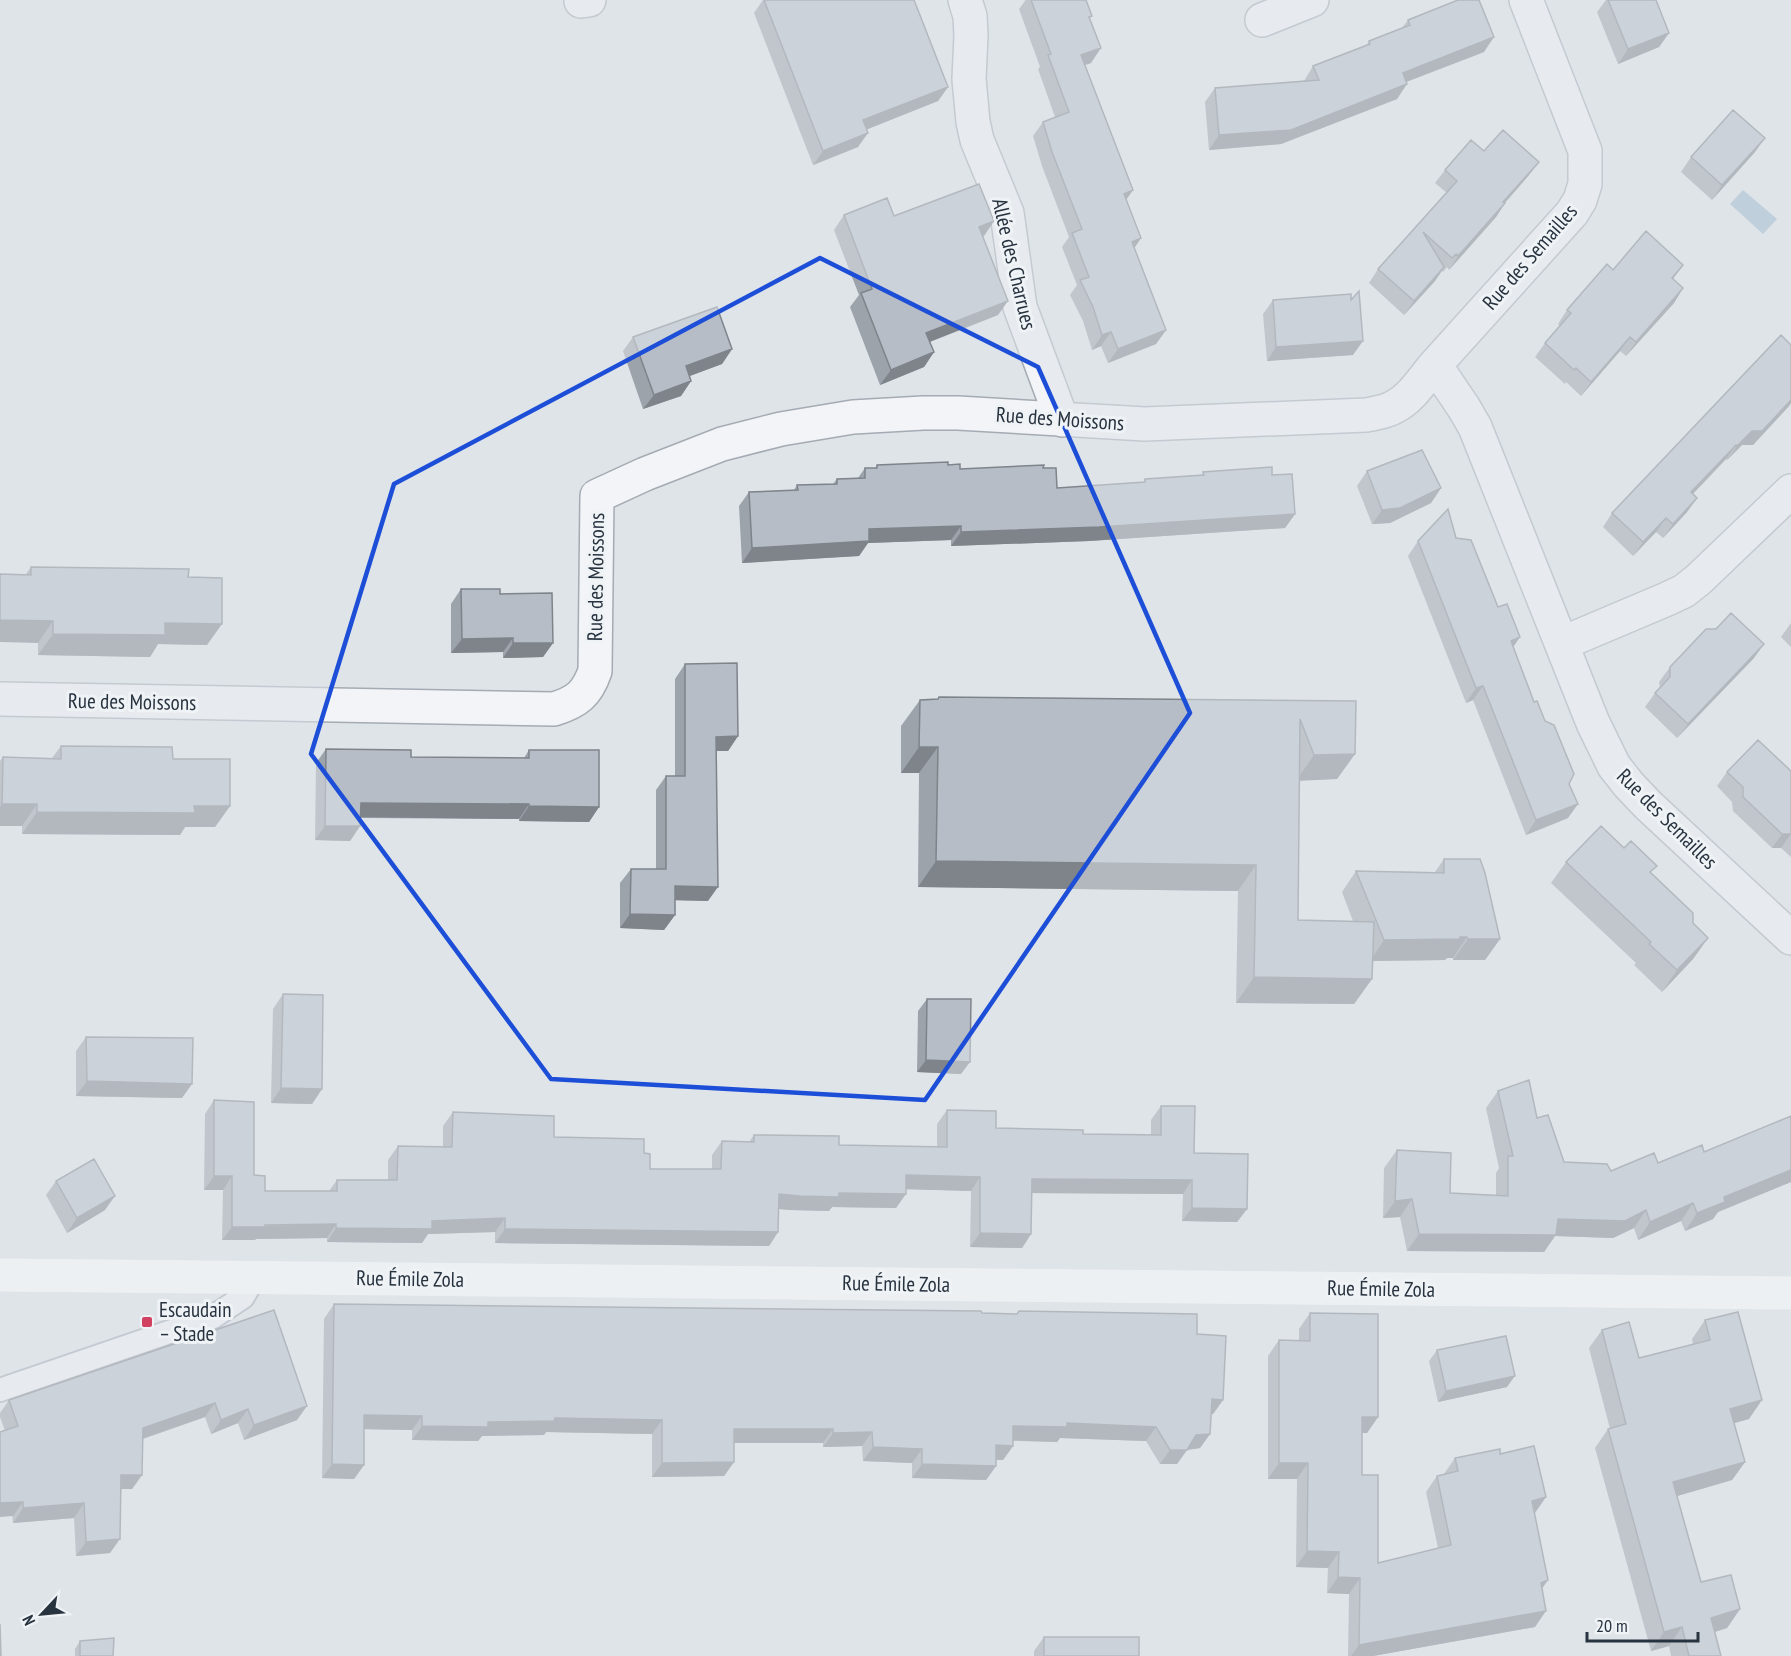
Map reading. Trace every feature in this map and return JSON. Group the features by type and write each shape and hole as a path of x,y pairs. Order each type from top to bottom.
{"street":[{"name":"Allée des Charrues","path":"965,0 971,35 969,80 977,140 1007,213 1020,307 1062,420"},
{"path":"1262,20 1312,0"},
{"name":"Rue des Semailles","path":"1282,419 1381,413 1406,399 1572,213 1580,200 1585,184 1585,151 1526,0"},
{"name":"Rue des Semailles","path":"1435,365 1475,428 1563,643 1593,723 1614,766 1648,805 1791,938"},
{"name":"Rue des Moissons","path":"0,699 554,709 569,705 580,697 590,685 595,671 597,496 645,474 722,444 753,435 853,417 923,413 986,414 1145,424 1282,419"},
{"path":"1563,643 1684,591 1791,491"},
{"name":"Rue Émile Zola","path":"0,1275 1791,1293"}],"lane":[{"path":"0,1390 213,1317 243,1298 254,1278"}],"highlighted area":[{"path":"820,258 1038,367 1190,713 925,1100 551,1079 311,754 394,484"}],"water":[{"path":"1743,190 1777,219 1763,234 1730,204"}],"building":[{"path":"764,0 914,0 948,87 863,120 868,133 823,151"},
{"path":"1031,0 1086,0 1092,16 1089,17 1101,48 1081,55 1133,190 1124,194 1141,238 1132,242 1166,330 1118,349 1111,332 1102,335 1093,307 1080,280 1089,277 1072,233 1082,229 1052,152 1043,122 1069,112"},
{"path":"1458,0 1479,0 1494,37 1403,73 1407,84 1291,130 1219,135 1215,88 1319,80 1313,66 1370,44 1369,41 1410,25 1408,20"},
{"path":"1608,0 1656,0 1669,33 1628,49"},
{"path":"1733,110 1765,138 1722,185 1691,157"},
{"path":"1503,130 1539,162 1458,256 1456,254 1452,258 1423,232 1444,267 1414,301 1378,269 1457,181 1445,170 1471,140 1484,151"},
{"path":"979,184 994,221 979,227 1008,301 926,333 934,352 891,370 861,293 872,289 844,215 887,198 894,216"},
{"path":"1646,231 1683,265 1672,278 1683,288 1636,342 1630,337 1591,382 1576,368 1574,370 1545,343 1571,313 1567,310 1607,264 1613,270"},
{"path":"1359,291 1363,341 1276,347 1273,300 1351,294 1351,300"},
{"path":"717,307 732,349 686,366 691,381 654,395 633,337"},
{"path":"1781,335 1791,345 1791,400 1762,431 1752,431 1736,445 1691,492 1697,498 1673,524 1666,518 1643,542 1612,513"},
{"path":"1422,450 1441,488 1400,508 1382,510 1367,471"},
{"path":"948,462 948,465 960,464 960,469 1044,465 1043,468 1056,468 1057,488 1145,482 1145,479 1204,475 1203,472 1272,467 1272,475 1292,474 1295,514 1099,527 961,532 961,526 869,529 869,541 752,548 749,492 798,490 797,485 837,484 837,479 865,478 865,468 877,468 877,465"},
{"path":"1448,509 1456,538 1471,540 1498,607 1507,604 1520,637 1511,641 1534,702 1537,701 1545,721 1554,725 1574,774 1569,784 1578,804 1536,820 1483,686 1476,688 1418,541"},
{"path":"31,567 189,569 188,577 222,578 222,624 165,623 165,635 53,634 53,621 0,620 0,574 31,575"},
{"path":"461,589 500,589 500,594 552,593 553,643 513,643 513,638 462,639"},
{"path":"1731,613 1764,644 1688,724 1655,693 1670,677 1670,667 1706,629 1716,629"},
{"path":"737,663 738,736 716,737 718,887 675,886 675,915 630,914 631,869 666,869 666,776 685,776 685,664"},
{"path":"939,697 1356,701 1355,754 1314,755 1300,719 1298,920 1374,922 1372,979 1254,977 1256,865 936,861 938,747 919,747 920,700 938,699"},
{"path":"1758,740 1791,771 1791,834 1782,834 1743,797 1743,787 1727,772"},
{"path":"61,746 172,747 173,759 230,759 230,806 194,806 195,813 37,812 37,804 2,804 3,757 61,759"},
{"path":"326,749 411,750 411,757 529,758 529,750 599,750 599,807 529,806 529,804 361,803 360,826 325,826"},
{"path":"1601,826 1624,848 1631,841 1657,866 1650,872 1693,913 1693,923 1708,938 1677,970 1649,944 1651,942 1566,862"},
{"path":"1444,859 1480,859 1500,939 1460,937 1460,939 1384,940 1356,871 1444,873"},
{"path":"283,994 323,995 322,1089 281,1088"},
{"path":"927,999 971,999 970,1062 926,1060"},
{"path":"86,1037 193,1038 192,1084 87,1081"},
{"path":"1529,1080 1537,1118 1548,1115 1564,1162 1607,1164 1611,1171 1654,1153 1658,1163 1702,1145 1704,1152 1791,1116 1791,1170 1724,1197 1725,1202 1697,1213 1693,1203 1650,1222 1646,1210 1625,1221 1558,1219 1556,1235 1419,1234 1412,1199 1395,1201 1397,1150 1451,1153 1450,1193 1508,1196 1508,1156 1513,1156 1498,1091"},
{"path":"214,1100 254,1102 254,1175 265,1176 265,1191 337,1191 337,1180 397,1180 398,1146 452,1147 453,1112 554,1116 554,1137 644,1139 644,1153 650,1154 650,1169 721,1169 722,1141 754,1142 754,1135 839,1136 839,1145 947,1147 947,1110 996,1111 996,1128 1083,1130 1083,1134 1161,1135 1161,1106 1195,1106 1194,1153 1248,1154 1247,1209 1192,1208 1192,1180 1032,1179 1031,1234 980,1233 980,1177 906,1175 906,1194 839,1193 839,1197 779,1194 778,1232 505,1229 505,1218 432,1221 432,1229 336,1228 336,1224 232,1227 232,1176 214,1176"},
{"path":"94,1159 115,1196 77,1218 56,1181"},
{"path":"334,1304 981,1311 982,1313 1017,1314 1019,1311 1197,1314 1197,1334 1226,1336 1223,1400 1212,1399 1210,1434 1196,1435 1187,1450 1170,1450 1156,1427 1067,1423 1067,1427 1013,1426 1013,1446 996,1445 996,1466 922,1464 922,1449 873,1447 872,1432 833,1433 833,1429 734,1429 734,1462 662,1463 662,1420 555,1418 554,1421 488,1422 488,1427 422,1426 422,1416 364,1415 364,1465 332,1464"},
{"path":"274,1310 307,1406 254,1425 248,1409 221,1420 215,1403 143,1428 142,1475 121,1475 120,1539 86,1542 84,1503 23,1508 23,1502 0,1503 0,1432 18,1426 9,1400"},
{"path":"1738,1312 1762,1400 1730,1409 1745,1462 1673,1482 1701,1582 1731,1575 1740,1609 1711,1618 1721,1656 1689,1656 1682,1627 1664,1632 1608,1429 1626,1424 1602,1330 1629,1322 1639,1358 1710,1340 1705,1320"},
{"path":"1310,1313 1378,1314 1378,1417 1362,1417 1362,1475 1378,1475 1378,1563 1451,1545 1437,1476 1458,1471 1455,1458 1500,1449 1500,1454 1534,1446 1546,1497 1532,1501 1548,1580 1541,1583 1546,1611 1359,1645 1360,1578 1338,1577 1339,1552 1307,1551 1308,1463 1279,1463 1279,1340 1310,1341"},
{"path":"1506,1336 1515,1376 1446,1391 1437,1350"},
{"path":"1044,1637 1139,1637 1139,1656 1044,1656"},
{"path":"114,1638 113,1656 80,1656 80,1641"}],"place":[{"name":"Escaudain – Stade","path":"147,1322"}]}
